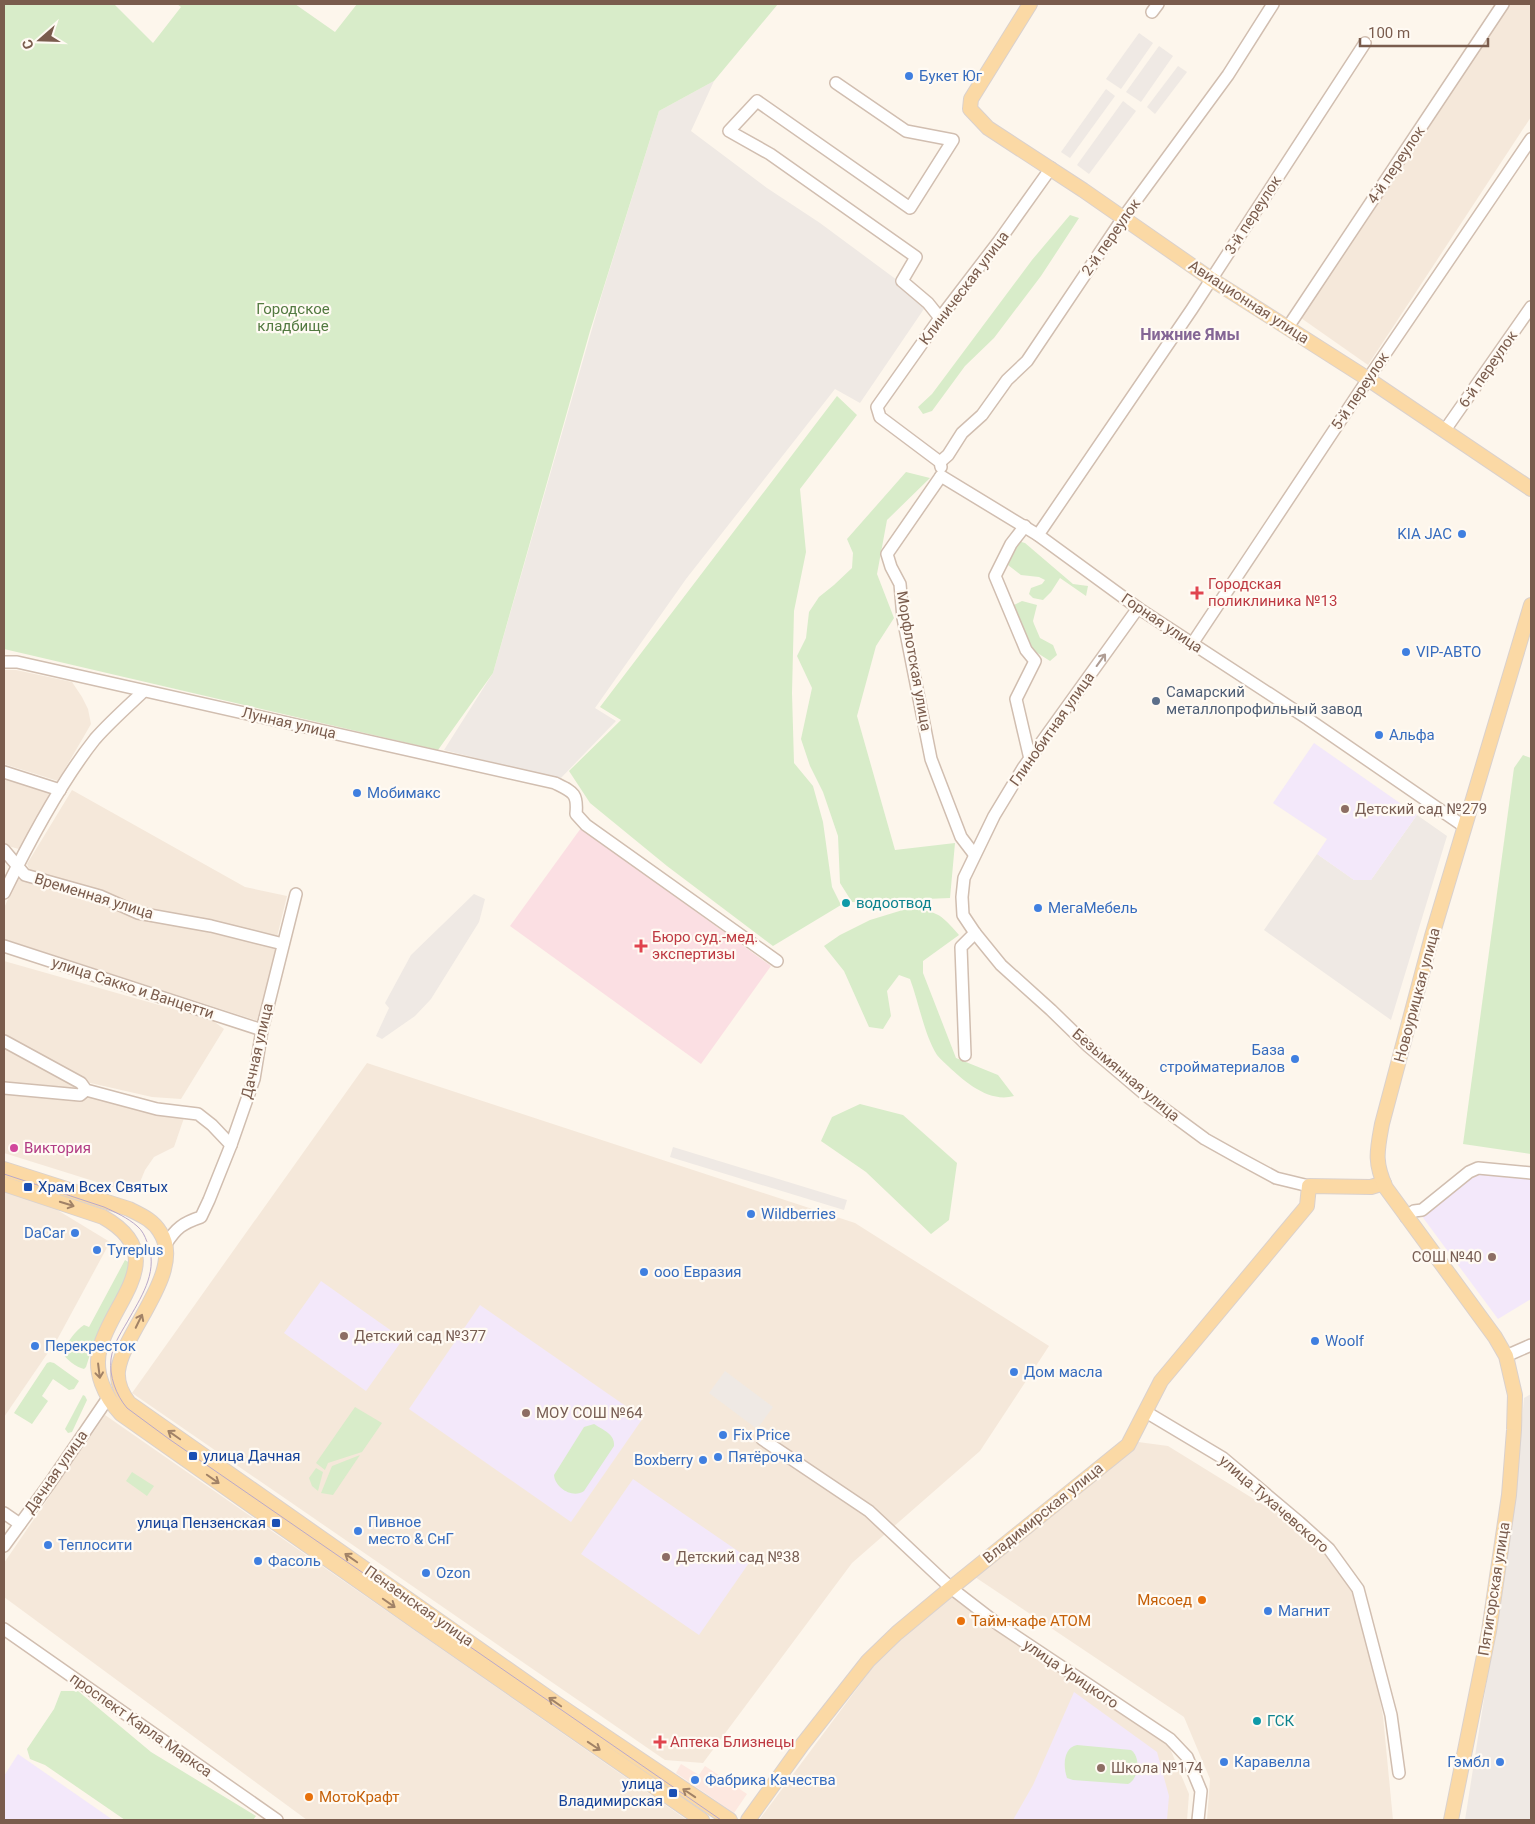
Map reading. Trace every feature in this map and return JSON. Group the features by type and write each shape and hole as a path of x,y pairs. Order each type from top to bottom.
{"main road":[{"name":"Авиационная улица","path":"1030,4 971,99 970,109 988,128 1051,168 1211,279 1368,379 1531,489"},
{"name":"Новоурицкая улица","path":"1506,1356 1485,1322 1406,1217 1384,1183 1378,1167 1377,1152 1382,1124 1432,936 1531,605"},
{"path":"4,1169 130,1209 147,1218 161,1232 166,1244 164,1270 122,1357 118,1372 119,1383 106,1395 99,1374 100,1348 133,1280 135,1253 130,1240 116,1224 103,1217 4,1184"},
{"name":"Безымянная улица","path":"1309,1186 1371,1187 1384,1183"},
{"name":"Владимирская улица","path":"748,1820 802,1744 868,1661 897,1633 951,1588 1128,1445 1161,1381 1307,1206 1309,1186"},
{"name":"Пятигорская улица","path":"1451,1820 1489,1631 1509,1495 1515,1395 1506,1356"},
{"name":"Пензенская улица","path":"119,1383 125,1398 134,1407 556,1703 730,1820"},
{"name":"Пензенская улица","path":"106,1395 121,1414 426,1629 702,1820"}],"street":[{"name":"2-й переулок","path":"940,462 948,455 962,433 982,415 1007,380 1027,362 1123,218 1228,75 1273,4"},
{"name":"4-й переулок","path":"1288,327 1504,4"},
{"name":"3-й переулок","path":"1038,535 1192,309 1366,43"},
{"path":"836,83 906,131 953,140 910,208 757,101 729,131 770,154 916,257 902,281 928,303 940,318"},
{"name":"5-й переулок","path":"1192,644 1368,379 1531,139"},
{"name":"Клиническая улица","path":"940,462 880,417 877,407 940,318 999,242 1051,168"},
{"name":"6-й переулок","path":"1445,430 1531,307"},
{"path":"940,462 942,476"},
{"name":"Горная улица","path":"942,476 1025,526 1138,608 1308,719 1465,827"},
{"name":"Морфлотская улица","path":"942,476 887,554 900,584 903,618 931,759 961,837 974,854"},
{"path":"1025,526 1011,544 995,576 1026,650 1035,660 1016,699 1030,759"},
{"name":"Глинобитная улица","path":"974,854 994,816 1030,759 1138,608"},
{"name":"Лунная улица","path":"4,662 17,662 555,783 572,792 577,801 576,814 586,825 777,961"},
{"path":"4,893 17,865 60,790 96,738 144,691"},
{"path":"4,772 60,790"},
{"name":"Временная улица","path":"4,850 25,875 100,896 138,913 211,926 283,944"},
{"name":"Безымянная улица","path":"974,854 964,878 962,897 964,915 975,933 1002,965 1052,1010 1088,1046 1148,1097 1205,1139 1276,1178 1309,1186"},
{"name":"Дачная улица","path":"166,1244 174,1230 200,1217 210,1200 231,1146 254,1079 262,1030 296,894"},
{"path":"965,1055 961,947 975,933"},
{"name":"улица Сакко и Ванцетти","path":"4,946 262,1030"},
{"path":"4,1040 81,1083 86,1090 157,1108 198,1114 212,1125 231,1146"},
{"path":"4,1088 80,1095 86,1090"},
{"path":"1406,1217 1414,1211 1422,1210 1469,1172 1478,1168 1531,1173"},
{"path":"1506,1356 1531,1345"},
{"name":"Дачная улица","path":"4,1546 50,1484 106,1395"},
{"name":"улица Тухачевского","path":"1146,1412 1223,1458 1329,1549 1358,1589 1391,1715 1399,1773"},
{"name":"улица Урицкого","path":"762,1439 869,1512 951,1588 999,1625 1170,1739 1187,1757 1201,1791 1198,1820"},
{"path":"4,1513 20,1524"},
{"name":"проспект Карла Маркса","path":"4,1629 278,1820"}],"shaded area":[{"path":"1509,4 1531,4 1531,117 1368,365 1301,318"},
{"path":"1139,33 1153,43 1121,89 1106,79"},
{"path":"1159,46 1173,56 1141,102 1126,92"},
{"path":"1178,66 1187,72 1155,114 1147,107"},
{"path":"714,81 691,131 928,303 860,403 835,389 686,579 595,708 616,721 560,779 444,750 493,673 602,294 659,111"},
{"path":"1106,89 1115,96 1070,158 1061,152"},
{"path":"1123,101 1136,111 1089,174 1077,165"},
{"path":"4,670 16,670 72,682 88,709 91,724 58,781 4,764"},
{"name":"Детский сад №279","path":"1314,743 1417,815 1371,880 1354,880 1317,854 1327,839 1273,803"},
{"path":"4,778 50,793 19,849 4,845"},
{"path":"72,790 245,887 287,896 277,937 140,908 103,891 30,871 27,864"},
{"path":"1417,815 1447,836 1391,1020 1264,930 1317,854 1354,880 1371,880"},
{"name":"Бюро суд.-мед. экспертизы","path":"581,828 771,966 701,1064 510,926"},
{"path":"17,879 277,948 258,1021 4,939 4,908"},
{"path":"474,894 485,899 479,922 431,999 415,1016 382,1039 376,1036 389,1008 385,1003 411,955"},
{"path":"4,961 212,1020 224,1029 181,1099 152,1097 86,1082 4,1036"},
{"path":"4,1045 75,1085 74,1092 4,1085"},
{"path":"367,1063 855,1223 1049,1346 980,1451 852,1563 703,1763 665,1760 132,1393"},
{"path":"4,1091 83,1095 184,1118 174,1147 154,1157 145,1170 135,1194 4,1153"},
{"path":"673,1147 847,1200 844,1210 670,1157"},
{"name":"СОШ №40","path":"1473,1173 1531,1178 1531,1299 1498,1319 1421,1215"},
{"path":"4,1192 54,1208 110,1242 58,1338 4,1417"},
{"name":"Детский сад №377","path":"321,1281 403,1339 366,1391 284,1333"},
{"name":"МОУ СОШ №64","path":"480,1305 643,1418 571,1522 409,1409"},
{"path":"725,1371 773,1407 757,1429 709,1393"},
{"path":"1531,1394 1531,1820 1465,1820 1515,1501 1524,1398"},
{"path":"105,1415 687,1820 307,1820 4,1597 4,1563"},
{"path":"1138,1442 1168,1446 1291,1522 1326,1550 1349,1580 1365,1623 1383,1716 1393,1820 1207,1820 1210,1779 1184,1717 975,1577"},
{"name":"Детский сад №38","path":"633,1479 751,1560 699,1635 581,1554"},
{"path":"956,1588 1162,1729 1189,1794 1187,1820 759,1820 873,1667"},
{"name":"Школа №174","path":"1074,1692 1157,1752 1169,1796 1167,1820 1013,1820 1033,1785"},
{"path":"18,1754 113,1820 4,1820 4,1776"},
{"path":"681,1764 699,1775 705,1766 747,1794 734,1813 676,1773"}],"green space":[{"name":"Городское кладбище","path":"4,4 114,4 153,43 181,7 177,4 295,4 335,32 357,4 778,4 714,81 659,111 590,331 493,673 438,750 4,649"},
{"path":"1070,215 1079,218 1041,276 994,338 965,366 932,411 923,414 918,407 932,394 1032,260"},
{"path":"837,396 857,415 800,489 806,552 794,611 792,693 794,763 813,786 823,822 832,887 841,905 773,946 667,866 590,803 569,771 621,720 600,707"},
{"path":"906,472 930,478 887,520 877,574 894,618 876,646 857,716 895,850 955,843 950,898 852,902 840,883 838,836 823,792 810,766 801,739 812,688 797,656 806,638 809,612 819,597 852,568 853,553 847,539"},
{"path":"1014,540 1025,543 1073,584 1088,586 1086,596 1060,578 1043,600 1033,598 1029,594 1031,588 1042,584 1045,580 1039,577 1021,575 1008,565"},
{"path":"1022,601 1037,605 1034,624 1040,638 1053,645 1057,655 1050,661 1028,647 1012,606"},
{"path":"1523,755 1531,758 1531,1154 1463,1144 1514,768"},
{"path":"906,909 924,910 937,914 959,935 923,961 923,973 956,1058 998,1075 1014,1096 996,1097 978,1090 938,1056 932,1047 925,1028 910,979 899,975 887,991 891,1016 883,1029 869,1027 844,971 824,946 840,935 870,920"},
{"path":"860,1104 903,1115 957,1163 949,1220 931,1234 866,1172 821,1141 832,1117"},
{"path":"125,1260 130,1263 128,1274 95,1339 86,1367 84,1369 81,1368 67,1359 63,1354 64,1350 78,1330 84,1325 89,1327"},
{"path":"50,1362 79,1381 74,1389 69,1390 53,1379 42,1396 48,1401 32,1424 14,1413 47,1363"},
{"path":"83,1395 87,1400 72,1432 68,1433 65,1429"},
{"path":"355,1407 382,1423 362,1452 328,1463 325,1470 316,1463"},
{"path":"594,1424 605,1430 613,1438 614,1446 584,1491 575,1494 570,1493 561,1488 554,1475 584,1427"},
{"path":"360,1455 333,1495 321,1493 332,1466"},
{"path":"316,1468 323,1472 318,1491 312,1486 309,1478"},
{"path":"132,1472 154,1486 147,1496 126,1481"},
{"path":"61,1691 78,1691 151,1752 256,1816 253,1820 125,1820 45,1765 30,1759 27,1749 54,1709"},
{"path":"1077,1745 1131,1750 1137,1763 1135,1778 1128,1784 1067,1778 1065,1758 1069,1750"}],"tram line":[{"path":"4,1174 104,1207 130,1220 142,1231 150,1252 151,1262 148,1281 116,1342 111,1359 114,1385 127,1408 169,1439 721,1820"}],"place":[{"name":"Букет Юг","path":"909,76"},
{"name":"KIA JAC","path":"1462,534"},
{"name":"Городская поликлиника №13","path":"1197,593"},
{"name":"VIP-АВТО","path":"1406,652"},
{"name":"Самарский металлопрофильный завод","path":"1156,701"},
{"name":"Альфа","path":"1379,735"},
{"name":"Мобимакс","path":"357,793"},
{"name":"Детский сад №279","path":"1345,809"},
{"name":"водоотвод","path":"846,903"},
{"name":"МегаМебель","path":"1038,908"},
{"name":"Бюро суд.-мед. экспертизы","path":"641,946"},
{"name":"База стройматериалов","path":"1295,1059"},
{"name":"Виктория","path":"14,1148"},
{"name":"Храм Всех Святых","path":"28,1187"},
{"name":"Wildberries","path":"751,1214"},
{"name":"DaCar","path":"75,1233"},
{"name":"Tyreplus","path":"97,1250"},
{"name":"СОШ №40","path":"1492,1257"},
{"name":"ооо Евразия","path":"644,1272"},
{"name":"Детский сад №377","path":"344,1336"},
{"name":"Woolf","path":"1315,1341"},
{"name":"Перекресток","path":"35,1346"},
{"name":"Дом масла","path":"1014,1372"},
{"name":"МОУ СОШ №64","path":"526,1413"},
{"name":"Fix Price","path":"723,1435"},
{"name":"улица Дачная","path":"193,1456"},
{"name":"Пятёрочка","path":"718,1457"},
{"name":"Boxberry","path":"703,1460"},
{"name":"улица Пензенская","path":"276,1523"},
{"name":"Пивное место & СнГ","path":"358,1531"},
{"name":"Теплосити","path":"48,1545"},
{"name":"Детский сад №38","path":"666,1557"},
{"name":"Фасоль","path":"258,1561"},
{"name":"Ozon","path":"426,1573"},
{"name":"Мясоед","path":"1202,1600"},
{"name":"Магнит","path":"1268,1611"},
{"name":"Тайм-кафе АТОМ","path":"961,1621"},
{"name":"ГСК","path":"1257,1721"},
{"name":"Аптека Близнецы","path":"660,1742"},
{"name":"Каравелла","path":"1224,1762"},
{"name":"Гэмбл","path":"1500,1762"},
{"name":"Школа №174","path":"1101,1768"},
{"name":"Фабрика Качества","path":"695,1780"},
{"name":"улица Владимирская","path":"673,1793"},
{"name":"МотоКрафт","path":"309,1797"}],"district":[{"name":"Нижние Ямы","path":"1190,334"}]}
